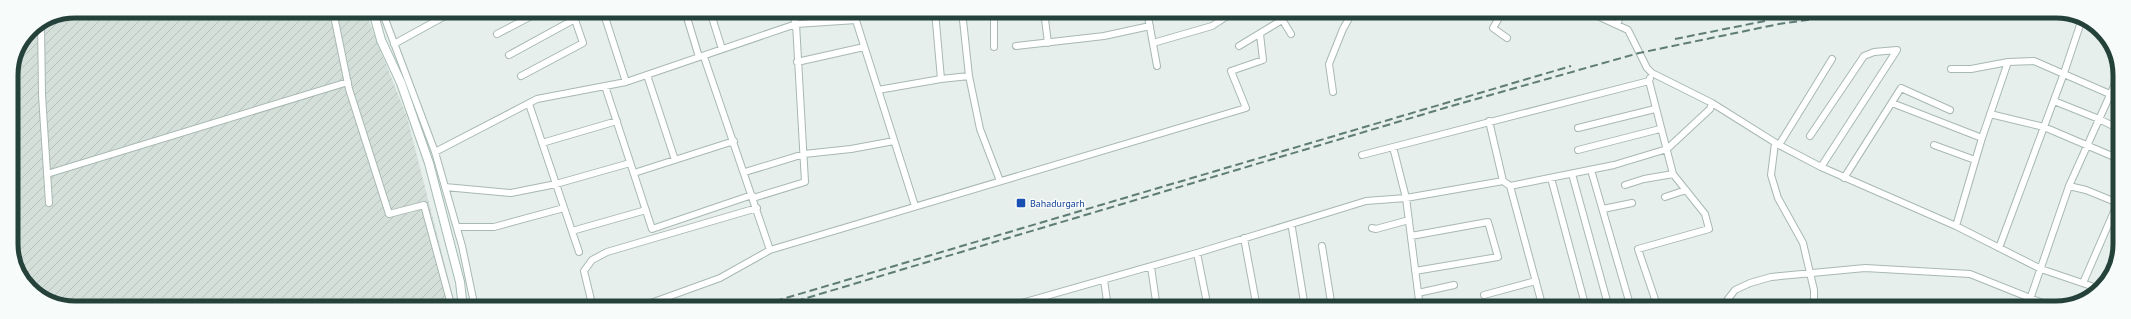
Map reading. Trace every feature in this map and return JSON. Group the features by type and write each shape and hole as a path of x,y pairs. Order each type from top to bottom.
{"main road":[{"path":"375,18 381,40 401,83 429,163 460,282 462,301"}],"street":[{"path":"334,18 348,82 389,214 424,205 450,301"},
{"path":"386,18 394,44 435,152 457,227 474,301"},
{"path":"394,44 441,18"},
{"path":"498,34 528,18"},
{"path":"605,18 626,82"},
{"path":"688,18 734,141 770,250"},
{"path":"712,18 722,49"},
{"path":"605,86 652,229 805,182 796,24 794,18"},
{"path":"936,18 941,79"},
{"path":"963,18 969,76 980,129 1000,181"},
{"path":"994,18 994,47"},
{"path":"1045,18 1048,43"},
{"path":"1149,18 1157,66"},
{"path":"1153,44 1212,26 1224,18"},
{"path":"1332,92 1329,64 1342,29 1349,18"},
{"path":"1499,18 1493,28 1508,38"},
{"path":"1602,18 1628,30 1647,68 1652,73 1712,103 1777,144 1844,178 1956,226 2041,269 2094,287"},
{"path":"1616,25 1619,18"},
{"path":"509,55 575,19 583,43 521,76"},
{"path":"435,152 537,99 626,82 796,24 856,20 915,206"},
{"path":"1239,46 1282,20 1291,34"},
{"path":"1999,248 2054,101 2080,24"},
{"path":"1016,46 1104,36 1150,26"},
{"path":"41,30 42,95 49,203"},
{"path":"656,301 720,278 770,250 1246,108 1232,71 1263,60 1260,34"},
{"path":"797,62 864,47"},
{"path":"1810,136 1864,56 1874,52 1897,50 1821,167"},
{"path":"1814,301 1814,290 1803,243 1778,198 1771,174 1777,144 1832,59"},
{"path":"1951,69 1971,69 2008,62 2034,61 2113,95"},
{"path":"1956,226 1975,160 2008,62"},
{"path":"1652,73 1649,82 1660,129 1673,174 1705,214 1709,229 1638,249 1656,301"},
{"path":"647,75 675,160"},
{"path":"878,90 941,79 969,76"},
{"path":"47,174 348,82"},
{"path":"1362,155 1489,121 1649,82"},
{"path":"1844,178 1902,88 1950,110"},
{"path":"2029,299 2041,269 2069,186 2113,88"},
{"path":"2054,101 2113,126"},
{"path":"1510,186 1591,170 1667,149 1710,109 1712,103"},
{"path":"1892,103 1982,138"},
{"path":"528,104 579,252"},
{"path":"1578,128 1655,109"},
{"path":"1990,114 2044,127 2113,156"},
{"path":"542,143 616,121"},
{"path":"1489,121 1503,181 1510,186 1541,301"},
{"path":"1578,150 1660,129"},
{"path":"634,173 734,141"},
{"path":"745,172 804,154 851,149 894,141"},
{"path":"1934,146 1975,160"},
{"path":"1393,147 1406,198 1419,301"},
{"path":"445,187 511,193 556,184 630,163"},
{"path":"1591,170 1629,301"},
{"path":"1572,174 1606,301"},
{"path":"1625,185 1644,179 1673,174"},
{"path":"1551,178 1584,301"},
{"path":"1029,301 1151,267 1366,200 1406,198 1503,181"},
{"path":"2069,186 2086,190 2113,200"},
{"path":"1665,197 1686,190"},
{"path":"1603,209 1632,203"},
{"path":"457,227 494,227 564,208"},
{"path":"591,301 584,271 592,260 607,252 757,208"},
{"path":"572,231 646,210"},
{"path":"2083,283 2113,216"},
{"path":"1372,228 1376,229 1409,220"},
{"path":"1411,236 1488,222 1498,257 1415,271"},
{"path":"1292,228 1304,301"},
{"path":"1244,238 1256,301"},
{"path":"1322,246 1331,301"},
{"path":"1197,253 1207,301"},
{"path":"1151,267 1157,301"},
{"path":"1726,301 1734,290 1750,283 1771,277 1864,268 1970,274 2035,301"},
{"path":"1104,280 1107,301"},
{"path":"1484,295 1536,282"},
{"path":"1418,293 1454,285"}],"shaded area":[{"path":"75,18 368,18 407,117 454,301 67,301 53,297 37,287 26,273 21,263 18,244 19,64 22,53 28,43 43,28 53,22"}],"railway":[{"path":"797,301 1448,107 1639,53 1779,24 1821,18"},
{"path":"1675,39 1765,21"},
{"path":"776,301 1571,66"}],"place":[{"name":"Bahadurgarh","path":"1021,203"}]}
